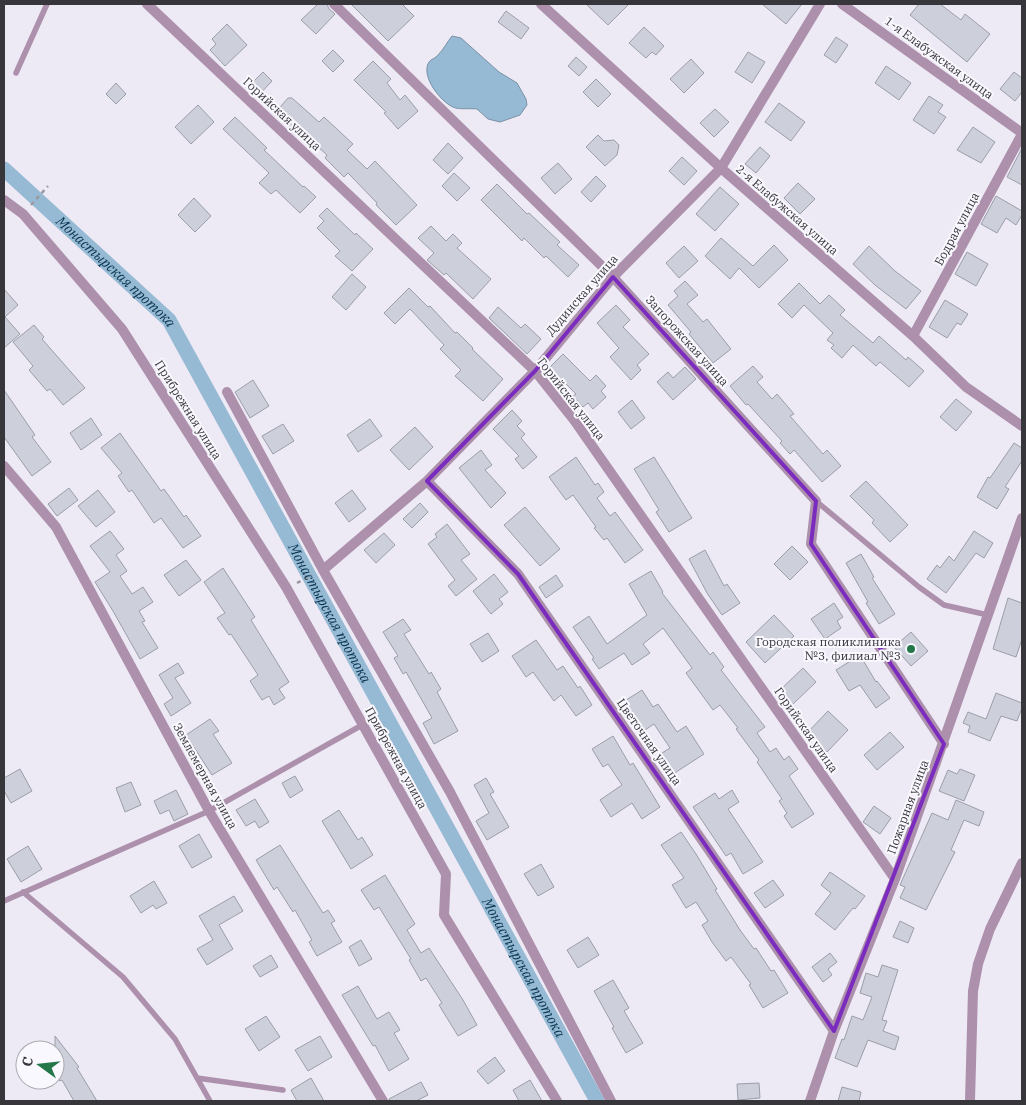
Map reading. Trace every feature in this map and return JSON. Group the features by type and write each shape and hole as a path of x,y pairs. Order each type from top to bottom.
{"street":[{"name":"Горийская улица","path":"147,4 534,371 574,420 895,879"},
{"name":"Запорожская улица","path":"334,4 612,277 816,501"},
{"name":"2-я Елабужская улица","path":"541,4 721,168 913,336 966,387 1022,426"},
{"name":"Дудинская улица","path":"323,570 427,481 534,371 612,277 721,168 820,4"},
{"name":"1-я Елабужская улица","path":"842,4 1022,134"},
{"name":"Бодрая улица","path":"913,336 1022,134"},
{"name":"Прибрежная улица","path":"4,200 23,214 122,329 286,588 364,724 446,874 444,915 557,1101"},
{"path":"227,392 323,570 450,792 611,1101"},
{"name":"Землемерная улица","path":"4,466 56,527 209,811 383,1101"},
{"name":"Цветочная улица","path":"427,481 518,574 834,1031"},
{"path":"816,501 811,544 944,744"},
{"name":"Пожарная улица","path":"810,1101 834,1031 895,879 1022,518"},
{"path":"970,1101 973,992 978,964 990,929 1022,863"}],"lane":[{"path":"16,73 47,4"},
{"path":"816,501 919,587 944,605 988,615"},
{"path":"4,901 209,811 364,724"},
{"path":"23,892 123,977 175,1039 210,1101"},
{"path":"197,1078 283,1090"}],"path":[{"path":"23,214 48,186"},
{"path":"286,588 323,570"}],"highlighted area":[{"path":"613,277 816,501 811,544 944,744 834,1031 518,574 427,481 535,371"}],"water":[{"path":"452,36 461,38 499,72 517,83 526,99 527,105 520,115 500,122 488,119 477,109 453,107 443,100 429,81 427,68 429,62 440,53"}],"building":[{"path":"318,4 327,4 329,9 335,14 316,34 301,20"},
{"path":"351,4 402,4 414,16 388,41"},
{"path":"586,4 629,4 608,25"},
{"path":"762,4 802,4 786,24"},
{"path":"919,4 940,4 961,20 965,14 990,34 967,62 910,15"},
{"path":"506,11 529,28 521,39 498,22"},
{"path":"227,24 247,45 225,66 210,50 216,44 212,39"},
{"path":"644,27 664,46 656,55 652,52 646,58 629,43"},
{"path":"836,37 848,45 836,63 824,55"},
{"path":"333,50 344,61 333,72 322,61"},
{"path":"748,52 765,62 752,83 735,72"},
{"path":"576,57 587,67 579,76 568,66"},
{"path":"691,59 704,73 684,93 670,79"},
{"path":"373,61 391,79 387,83 400,100 405,95 418,111 398,129 384,113 386,112 354,80"},
{"path":"886,66 911,83 899,100 875,83"},
{"path":"263,72 272,81 258,96 248,87"},
{"path":"1014,72 1022,78 1022,92 1015,101 1000,89"},
{"path":"596,79 611,94 598,107 583,92"},
{"path":"116,83 126,94 116,104 106,94"},
{"path":"929,96 943,105 938,112 946,117 934,134 913,120"},
{"path":"288,98 292,98 319,122 324,117 353,144 347,150 367,169 375,161 417,205 396,225 348,173 344,177 325,158 327,155 298,129 295,132 274,114"},
{"path":"779,103 805,122 791,141 765,122"},
{"path":"198,105 214,122 191,144 175,127"},
{"path":"715,109 729,122 714,137 700,123"},
{"path":"235,117 267,148 264,150 316,197 300,213 276,190 271,194 259,183 269,173 223,129"},
{"path":"973,127 995,142 981,163 957,150"},
{"path":"598,135 604,141 614,140 619,145 617,155 605,166 586,147"},
{"path":"448,143 463,158 448,174 433,160"},
{"path":"760,147 770,156 756,173 745,164"},
{"path":"1022,148 1022,185 1007,177"},
{"path":"682,157 697,171 684,185 669,171"},
{"path":"558,163 572,179 555,194 541,178"},
{"path":"454,173 470,188 457,201 442,186"},
{"path":"596,176 606,186 591,202 581,192"},
{"path":"798,183 815,199 800,214 784,198"},
{"path":"497,184 527,214 529,213 560,242 557,245 579,265 568,277 546,256 544,258 524,238 522,241 481,200"},
{"path":"720,187 739,204 715,231 696,214"},
{"path":"996,196 1022,211 1022,215 1016,225 1006,218 997,233 981,224"},
{"path":"194,198 211,216 195,232 178,215"},
{"path":"327,208 355,235 356,233 373,249 352,271 335,256 340,251 317,228 324,221 319,216"},
{"path":"431,226 446,241 453,234 462,243 457,248 491,279 473,299 446,273 444,275 427,260 434,253 418,238"},
{"path":"721,238 753,266 774,245 788,260 759,288 739,268 730,279 705,256"},
{"path":"684,246 698,261 679,278 666,263"},
{"path":"869,246 895,271 921,291 906,309 875,285 853,264"},
{"path":"967,252 988,264 976,286 955,274"},
{"path":"352,274 366,287 346,310 332,297"},
{"path":"685,281 698,295 687,304 703,322 707,319 731,349 713,363 689,334 691,332 668,305 678,296 674,291"},
{"path":"799,283 820,304 829,295 845,310 840,315 873,343 879,336 906,360 908,357 924,371 909,387 880,362 876,366 853,345 842,358 831,348 834,345 827,340 833,333 804,305 792,318 778,304"},
{"path":"409,288 428,307 430,306 455,333 457,332 503,379 483,401 455,376 461,370 440,349 444,345 410,309 395,324 384,313"},
{"path":"4,289 18,305 5,317 20,334 4,348"},
{"path":"945,300 968,314 961,325 957,323 947,338 929,327"},
{"path":"616,305 630,320 623,327 649,354 637,365 641,370 631,380 610,357 619,348 597,323"},
{"path":"498,307 521,328 525,324 541,339 527,354 489,318"},
{"path":"34,325 44,337 42,339 85,388 63,405 50,389 47,391 29,370 33,366 13,342"},
{"path":"563,354 590,381 596,375 606,386 601,391 606,397 593,409 588,403 583,407 573,396 576,394 560,378 556,382 545,372"},
{"path":"753,366 763,377 757,382 772,399 777,394 794,414 790,416 823,454 827,450 841,466 822,482 794,450 790,454 780,443 782,441 730,386"},
{"path":"685,367 696,379 673,400 657,382 668,372 673,378"},
{"path":"253,380 269,406 250,418 235,392"},
{"path":"4,390 35,435 32,437 51,462 32,476 4,437"},
{"path":"956,399 972,412 956,431 940,417"},
{"path":"632,400 645,418 631,429 618,412"},
{"path":"512,410 522,421 517,426 525,434 521,438 537,457 523,469 515,459 519,456 493,429"},
{"path":"91,418 102,435 81,450 70,433"},
{"path":"370,419 382,436 358,452 347,435"},
{"path":"283,424 294,441 273,454 262,436"},
{"path":"415,427 433,447 409,470 390,450"},
{"path":"120,433 161,491 164,489 184,517 186,515 201,536 183,548 161,518 154,523 132,490 129,492 118,476 122,473 101,448"},
{"path":"1014,443 1022,448 1022,461 1005,487 1009,489 997,509 977,497 988,477 990,478"},
{"path":"481,450 492,465 485,470 506,493 491,508 459,468"},
{"path":"576,457 595,485 598,483 604,492 597,498 610,516 615,512 643,550 625,563 607,538 604,540 594,528 596,527 573,495 566,500 549,477"},
{"path":"654,457 692,518 669,532 656,512 659,510 634,469"},
{"path":"866,481 908,525 890,542 872,523 874,520 850,496"},
{"path":"69,488 78,500 57,516 48,504"},
{"path":"98,490 115,512 96,527 78,506"},
{"path":"352,490 366,509 349,522 335,503"},
{"path":"420,503 428,512 412,528 403,519"},
{"path":"525,507 560,549 540,566 504,525"},
{"path":"447,524 470,554 461,560 477,579 456,596 448,586 455,580 428,544 437,537 435,534"},
{"path":"110,531 124,549 116,555 127,571 120,576 132,594 143,587 153,602 139,611 145,621 142,622 158,648 140,659 95,582 110,572 90,546"},
{"path":"974,531 993,543 984,558 976,553 946,593 927,579 937,565 940,568 949,556 954,561"},
{"path":"384,533 395,545 376,563 364,550"},
{"path":"792,546 808,562 790,580 774,564"},
{"path":"705,550 724,586 727,584 740,603 722,615 707,593 689,559"},
{"path":"861,554 874,577 872,578 895,614 879,624 846,563"},
{"path":"186,560 201,580 179,596 164,575"},
{"path":"223,568 255,617 251,620 289,682 279,689 285,698 274,705 269,696 262,700 250,681 258,675 231,634 229,635 217,618 225,613 204,582"},
{"path":"651,571 662,593 710,655 713,652 724,667 721,670 765,727 757,733 770,752 776,748 784,760 789,756 798,769 789,776 814,814 792,828 784,816 787,813 779,801 782,799 757,762 759,760 720,705 713,710 686,673 692,668 663,628 643,644 650,653 632,665 624,653 599,669 592,659 594,658 573,627 589,616 607,644 647,615 629,584"},
{"path":"494,574 508,592 499,599 503,604 491,614 473,591"},
{"path":"556,575 563,586 546,598 539,587"},
{"path":"1008,598 1022,603 1022,639 1016,657 993,649"},
{"path":"834,603 843,617 837,621 841,628 825,639 811,619"},
{"path":"774,615 794,636 765,663 746,642"},
{"path":"403,619 411,630 404,634 429,674 431,672 441,689 437,692 458,731 434,744 423,723 432,718 406,672 403,674 394,658 398,656 383,632"},
{"name":"Городская поликлиника №3, филиал №3","path":"911,632 928,651 911,666 894,647"},
{"path":"488,633 499,651 482,662 470,644"},
{"path":"536,640 557,670 563,666 578,688 580,686 592,705 576,716 561,695 554,701 533,672 526,677 512,656"},
{"path":"860,655 876,682 890,698 876,708 860,685 849,691 836,670"},
{"path":"178,663 184,673 175,678 191,703 171,716 164,704 173,698 159,675"},
{"path":"803,668 816,682 792,705 779,691"},
{"path":"642,690 653,707 658,704 677,732 686,726 704,754 670,776 657,756 670,748 654,724 642,732 623,702"},
{"path":"996,693 1022,703 1022,708 1017,721 1001,716 990,741 968,732 970,726 963,723 968,712 986,719"},
{"path":"828,711 848,730 827,752 807,733"},
{"path":"210,719 219,731 213,734 232,763 212,775 186,735"},
{"path":"890,732 904,747 877,770 864,755"},
{"path":"613,736 630,765 633,763 660,807 642,819 632,803 611,817 600,800 622,785 608,764 603,767 592,749"},
{"path":"20,769 32,791 11,803 4,791 4,778"},
{"path":"960,769 975,775 964,801 939,791 948,770 957,774"},
{"path":"295,776 303,790 290,798 282,783"},
{"path":"486,778 494,792 490,794 509,827 487,840 476,821 489,813 474,785"},
{"path":"131,782 141,805 125,812 116,788"},
{"path":"176,790 188,814 174,821 169,810 160,814 154,801"},
{"path":"732,790 739,802 728,809 763,862 743,874 731,853 726,856 693,807 715,793 719,799"},
{"path":"255,799 269,822 259,828 255,821 246,826 236,810"},
{"path":"956,800 984,812 979,826 964,820 951,850 955,852 926,910 900,898 905,887 900,885 932,813 948,820"},
{"path":"874,806 891,818 880,834 863,822"},
{"path":"339,810 358,840 362,837 373,855 351,869 322,821"},
{"path":"681,832 696,854 717,889 715,890 740,930 754,949 756,948 771,971 774,970 788,993 763,1008 749,985 751,984 731,957 726,961 712,942 702,925 708,921 696,902 686,908 672,885 684,878 661,845"},
{"path":"199,834 212,857 192,868 179,846"},
{"path":"280,845 323,913 328,910 335,921 331,923 342,942 317,956 309,942 312,940 295,910 293,912 277,887 274,890 256,860"},
{"path":"28,846 42,869 21,882 7,859"},
{"path":"541,864 554,887 538,896 524,874"},
{"path":"830,872 865,896 835,930 815,914 831,893 821,885"},
{"path":"385,875 415,924 407,930 421,953 429,948 477,1025 458,1036 439,1005 442,1003 426,978 421,981 409,960 411,959 379,907 374,910 361,890"},
{"path":"773,880 784,895 765,908 754,893"},
{"path":"154,881 167,903 156,909 153,905 141,913 130,896"},
{"path":"234,896 243,911 219,925 233,949 207,965 197,949 213,940 199,916"},
{"path":"900,921 914,928 908,943 893,937"},
{"path":"588,937 599,955 578,968 567,950"},
{"path":"361,940 372,959 359,966 349,947"},
{"path":"830,953 837,962 828,969 832,975 823,982 812,967"},
{"path":"271,955 278,967 260,977 253,966"},
{"path":"882,965 898,970 882,1020 887,1021 883,1031 899,1037 895,1050 868,1040 857,1067 835,1058 842,1039 844,1040 852,1016 863,1020 872,997 860,993 866,973 878,977"},
{"path":"613,980 629,1008 624,1011 643,1043 626,1053 594,991"},
{"path":"358,986 377,1019 389,1012 400,1030 394,1033 409,1059 389,1071 375,1045 373,1046 342,995"},
{"path":"266,1016 280,1037 259,1051 245,1029"},
{"path":"320,1036 332,1057 308,1071 295,1050"},
{"path":"65,1049 79,1067 77,1068 97,1101 74,1101 65,1085"},
{"path":"495,1057 505,1071 488,1084 477,1071"},
{"path":"311,1078 324,1101 297,1101 291,1090"},
{"path":"530,1080 542,1101 519,1101 513,1090"},
{"path":"421,1082 428,1095 416,1101 390,1101 389,1099"},
{"path":"759,1083 760,1098 738,1100 737,1084"},
{"path":"842,1087 861,1092 859,1101 838,1101"}],"waterway":[{"name":"Монастырская протока","path":"4,169 169,320 597,1101"}],"place":[{"name":"Городская поликлиника №3, филиал №3","path":"911,649"}]}
